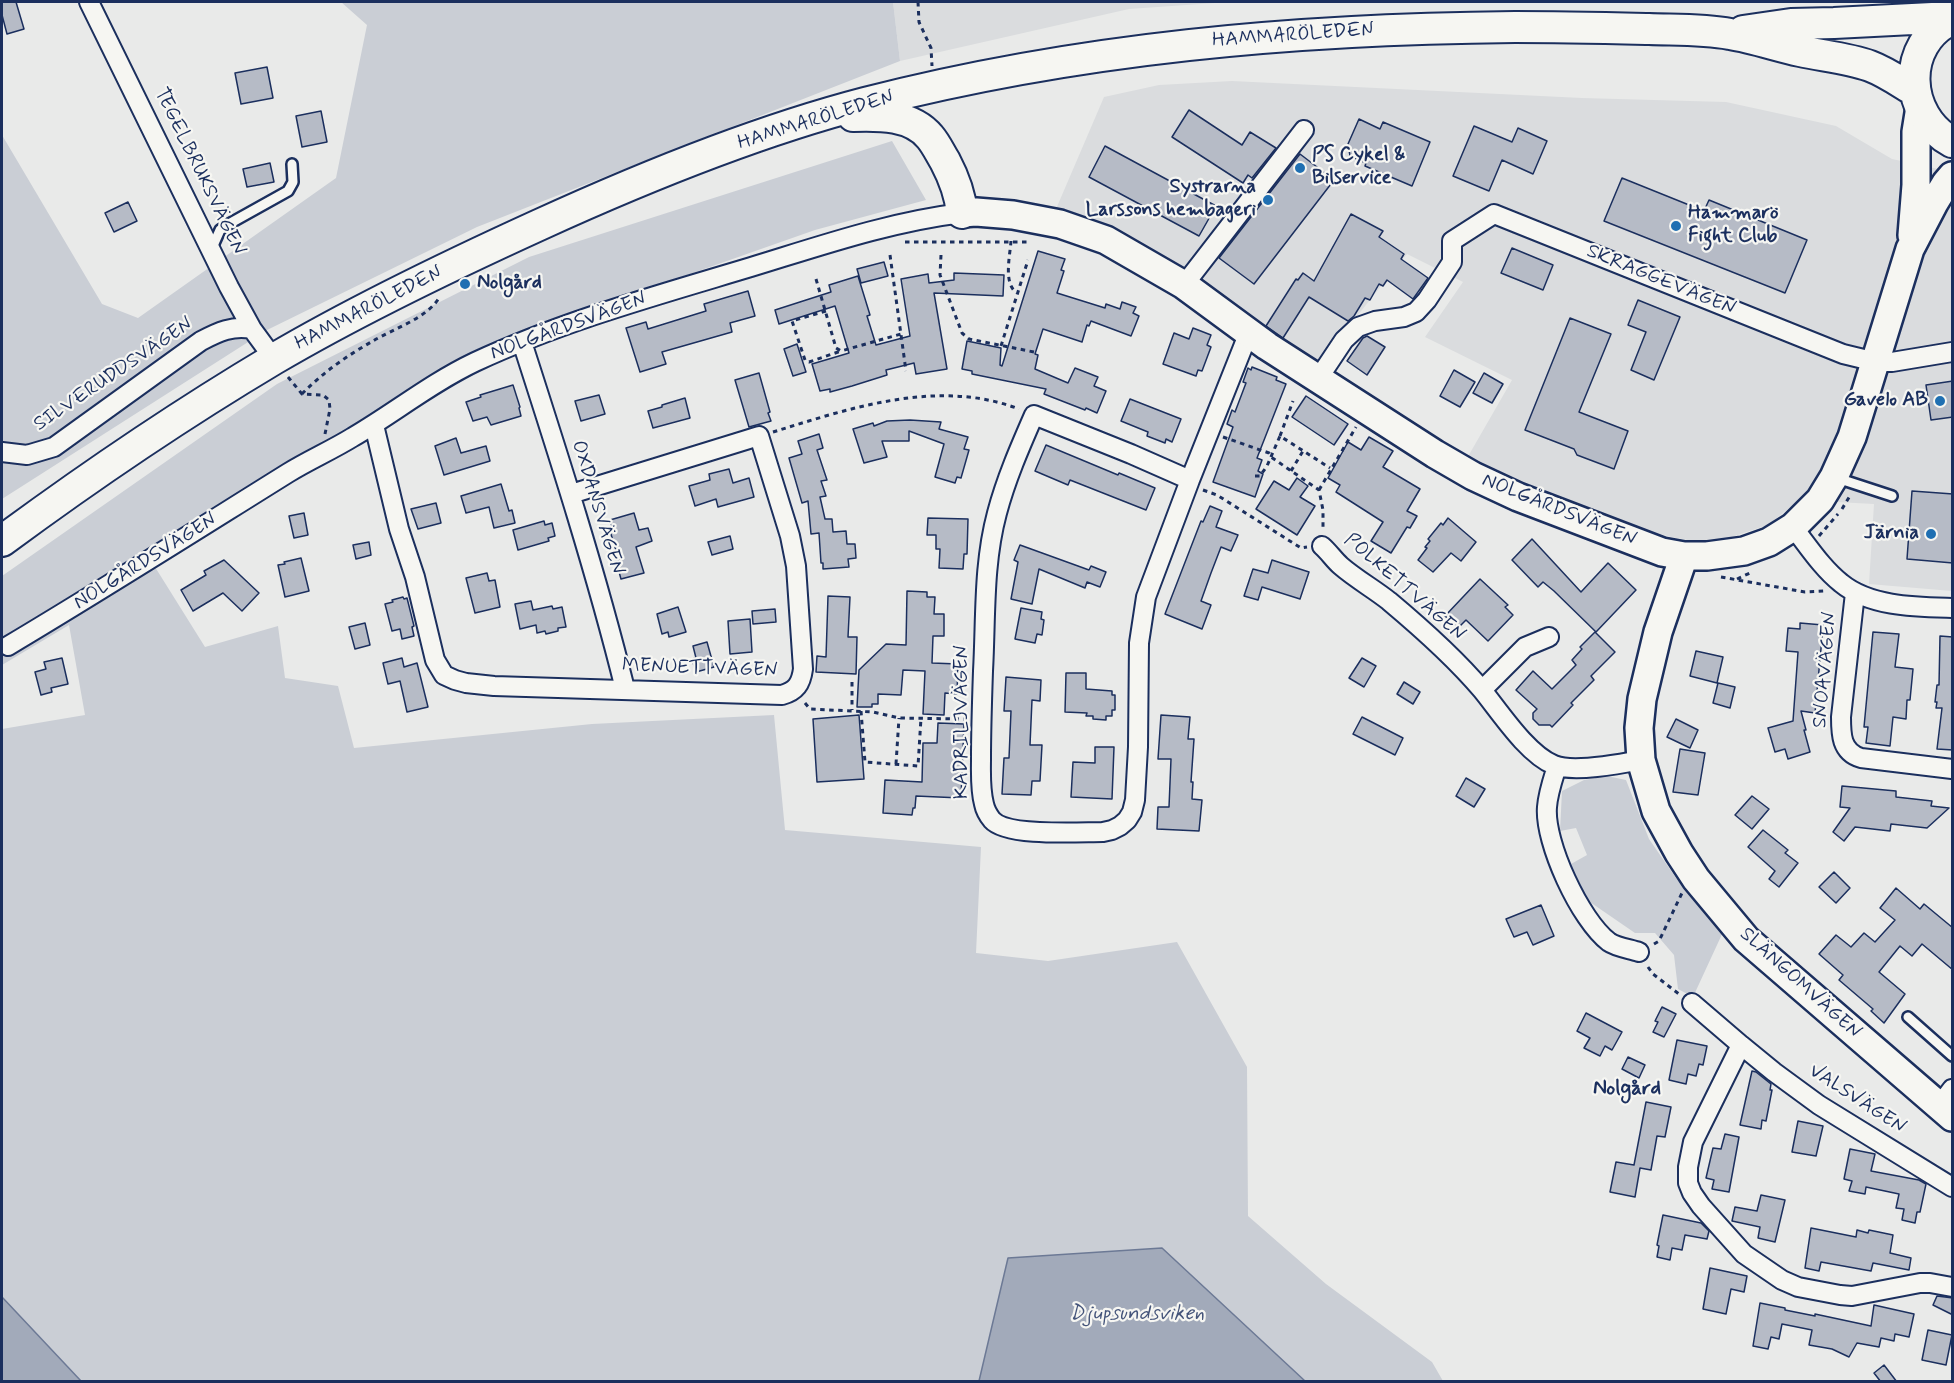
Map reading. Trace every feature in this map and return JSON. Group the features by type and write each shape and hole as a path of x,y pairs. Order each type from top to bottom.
{"main road":[{"name":"HAMMARÖLEDEN","path":"1728,33 1791,24 1953,18"},
{"path":"1953,18 1932,34 1921,51 1915,71 1917,99 1931,126 1953,142"},
{"name":"HAMMARÖLEDEN","path":"2,542 75,488 172,422 274,359 402,290 581,206 672,168 814,119 931,87 1078,59 1254,37 1380,29 1547,27 1697,30 1728,33 1868,65 1884,72 1917,99"},
{"path":"814,119 889,117 905,119 921,128 932,138 955,179 962,213"}],"street":[{"name":"TEGELBRUKSVÄGEN","path":"89,2 212,248 229,287 252,328 274,359"},
{"path":"1910,249 1916,186 1917,99"},
{"path":"1184,285 1304,130"},
{"path":"1953,176 1934,203 1910,249 1852,437 1834,477 1816,504 1793,527 1816,557 1849,589 1881,602 1953,608"},
{"name":"NOLGÅRDSVÄGEN","path":"8,646 140,567 291,472 374,425 429,387 474,363 580,320 879,228 976,212 1012,215 1059,224 1106,240 1184,285 1250,334 1435,454 1473,476 1518,497 1662,552 1684,556 1707,556 1744,551 1769,542 1793,527"},
{"name":"SKRAGGEVÄGEN","path":"1318,379 1344,340 1358,327 1376,321 1404,317 1416,312 1427,300 1452,262 1452,241 1494,214 1843,354 1876,362 1892,362 1953,352"},
{"name":"SILVERUDDSVÄGEN","path":"2,452 27,455 54,447 201,341 229,328 252,328"},
{"name":"KADRILJVÄGEN","path":"1034,415 1010,472 992,532 985,589 981,787 987,813 998,825 1006,828 1027,831 1103,832 1120,826 1127,820 1135,800 1139,643 1146,597 1190,480 1250,334"},
{"name":"OXDANSVÄGEN","path":"522,342 571,494 625,689"},
{"path":"1034,415 1190,480"},
{"name":"MENUETTVÄGEN","path":"374,425 399,529 415,577 435,660 444,675 466,684 782,695 795,690 801,680 803,669 796,566 790,536 759,436"},
{"path":"571,494 759,436"},
{"name":"POLKETTVÄGEN","path":"1322,546 1341,566 1390,602 1427,634 1482,690 1496,711 1514,731 1547,762 1557,766"},
{"name":"SLÄNGOMVÄGEN","path":"1684,556 1658,632 1642,699 1639,728 1641,760 1656,811 1696,879 1746,939 1948,1104"},
{"name":"SNOAVÄGEN","path":"1849,589 1841,717 1842,736 1846,747 1849,752 1861,758 1953,769"},
{"path":"1482,690 1525,647 1549,637"},
{"path":"1639,952 1610,943 1591,923 1572,892 1553,846 1547,809 1557,766 1574,768 1641,760"},
{"name":"VALSVÄGEN","path":"1692,1004 1774,1072 1819,1105 1953,1187"},
{"path":"1741,1045 1693,1142 1688,1167 1688,1183 1701,1206 1744,1254 1782,1280 1798,1287 1852,1296 1930,1282 1953,1287"}],"lane":[{"path":"212,248 220,230 226,225 288,191 293,182 292,164"},
{"path":"1834,477 1892,496"},
{"path":"1908,1017 1953,1056"}],"path":[{"path":"918,2 919,22 931,48 931,87"},
{"path":"1011,241 1009,282 1012,290 1018,293"},
{"path":"890,255 906,370"},
{"path":"941,255 940,275 962,333 969,339 1034,352"},
{"path":"1001,346 1028,260"},
{"path":"816,279 836,348 841,351"},
{"path":"326,453 325,436 331,403 323,395 302,394 314,381 372,341 430,309 440,296"},
{"path":"826,311 792,321 805,360 809,362 901,334"},
{"path":"759,436 860,406 910,398 962,396 1006,404 1034,415"},
{"path":"1255,476 1260,476 1271,457 1293,400"},
{"path":"1190,480 1197,487 1217,495 1301,548 1322,546 1323,510 1319,490 1330,468 1362,418"},
{"path":"1209,432 1269,453 1271,457 1319,490"},
{"path":"1280,436 1330,468"},
{"path":"1291,471 1303,451"},
{"path":"1713,576 1805,592 1849,589"},
{"path":"852,682 852,710"},
{"path":"795,690 810,709 852,710 899,718 981,719"},
{"path":"861,711 866,762 918,766 921,718"},
{"path":"896,764 899,718"},
{"path":"1687,884 1659,941 1639,952 1653,974 1692,1004"}],"shaded area":[{"path":"341,2 893,2 900,61 477,227 267,330 2,499 2,135 102,304 138,318 336,178 367,25"},
{"path":"893,2 1229,2 1129,9 900,61"},
{"path":"1232,81 1582,98 1726,102 1836,126 1892,159 1952,172 1952,591 1869,584 1874,504 1799,500 1768,525 1710,544 1671,537 1553,504 1466,460 1512,380 1425,337 1463,282 1407,254 1316,367 1182,276 1056,209 1104,97 1159,85"},
{"path":"892,141 926,200 815,230 653,287 495,348 145,551 205,647 278,626 285,678 338,686 354,748 592,724 774,715 785,830 981,847 976,953 1048,961 1177,942 1247,1067 1248,1216 1326,1284 1432,1362 1443,1381 1305,1381 1162,1248 1008,1258 979,1382 81,1381 2,1297 2,729 85,715 69,625 2,665 2,576 277,384 529,257"},
{"path":"1607,776 1626,780 1649,839 1676,878 1723,932 1693,997 1678,989 1674,955 1655,933 1635,933 1587,900 1571,864 1587,855 1576,828 1560,831 1562,791 1584,780"}],"water":[{"name":"Djupsundsviken","path":"1162,1248 1305,1381 979,1381 1008,1258"},
{"path":"2,1297 81,1381 2,1381"}],"building":[{"path":"2,2 16,2 24,29 7,34 2,15"},
{"path":"267,67 273,98 241,104 235,73"},
{"path":"1189,110 1242,145 1250,132 1276,148 1252,178 1248,175 1243,183 1172,137"},
{"path":"321,111 327,142 302,147 296,116"},
{"path":"1359,119 1380,129 1383,122 1430,142 1412,186 1365,166 1366,163 1350,156 1348,144"},
{"path":"1474,126 1512,142 1518,128 1547,141 1533,174 1502,160 1489,191 1453,176"},
{"path":"1105,146 1216,206 1199,236 1089,177"},
{"path":"1300,154 1334,180 1254,284 1219,258"},
{"path":"270,163 274,182 247,187 243,169"},
{"path":"1622,178 1704,211 1709,200 1807,240 1785,293 1604,221"},
{"path":"128,202 137,221 114,232 105,213"},
{"path":"1351,214 1383,231 1379,237 1404,254 1401,259 1428,278 1413,299 1387,280 1383,286 1379,284 1370,300 1365,298 1354,316 1348,321 1309,297 1283,338 1266,326 1296,279 1298,280 1303,273 1314,281"},
{"path":"1512,248 1553,265 1543,290 1501,273"},
{"path":"1038,251 1065,259 1057,293 1105,308 1106,304 1120,309 1122,302 1136,307 1133,313 1139,316 1131,336 1091,321 1089,326 1087,325 1082,342 1043,329 1035,354 1038,355 1035,369 1068,383 1075,368 1098,377 1094,386 1106,391 1097,413 1044,394 1046,389 972,374 972,371 962,369 967,341 1001,348 1000,365 1002,366"},
{"path":"884,262 888,276 861,283 857,269"},
{"path":"954,273 1004,275 1003,296 934,293 947,369 916,374 914,363 886,370 887,375 852,386 830,392 830,389 820,391 812,364 849,353 835,306 779,324 775,310 831,292 829,285 858,276 876,345 910,336 901,279 928,274 929,283 954,280"},
{"path":"748,291 755,316 730,323 732,332 662,352 666,364 640,372 626,328 646,322 648,329 706,311 704,304"},
{"path":"1638,300 1680,317 1654,380 1631,370 1646,332 1628,325"},
{"path":"1570,318 1611,334 1579,412 1628,431 1614,469 1577,455 1574,449 1525,430"},
{"path":"1193,328 1211,335 1207,345 1211,347 1202,371 1198,370 1196,376 1163,364 1174,333 1189,339"},
{"path":"1367,336 1385,347 1367,375 1347,361 1363,338"},
{"path":"797,344 806,372 793,376 784,349"},
{"path":"1252,367 1277,377 1276,380 1286,384 1257,458 1262,460 1258,471 1263,474 1255,497 1213,482 1233,427 1227,424 1232,410 1235,412 1246,383 1243,382 1248,368 1251,370"},
{"path":"1454,370 1475,382 1460,407 1440,396"},
{"path":"759,373 771,421 749,427 735,380"},
{"path":"1484,373 1503,384 1492,403 1473,393"},
{"name":"Gavelo AB","path":"1953,381 1953,417 1931,420 1926,385"},
{"path":"513,385 521,416 491,425 487,417 473,421 466,402 481,397 480,395"},
{"path":"599,395 605,414 581,421 575,401"},
{"path":"1306,396 1348,424 1334,445 1292,417"},
{"path":"685,398 690,418 653,428 648,411"},
{"path":"1130,399 1181,419 1172,442 1166,439 1165,443 1147,436 1148,432 1121,421"},
{"path":"887,421 941,422 939,429 968,437 964,449 969,450 961,478 957,477 955,483 935,477 944,444 909,431 909,441 882,441 887,457 864,463 853,429 873,423 874,426"},
{"path":"819,434 823,448 817,450 827,480 821,481 826,496 820,497 825,519 832,519 833,532 846,531 847,544 855,544 856,558 848,559 849,567 823,569 819,533 811,534 808,501 802,503 789,458 802,454 798,441"},
{"path":"1369,437 1393,451 1383,467 1420,489 1407,511 1417,516 1410,528 1407,527 1391,553 1371,541 1383,522 1336,492 1340,485 1328,478 1348,442 1361,450"},
{"path":"456,438 461,453 486,446 490,461 444,475 435,446"},
{"path":"1046,445 1155,488 1146,510 1070,480 1068,485 1035,471"},
{"path":"729,469 733,483 749,478 754,497 718,507 716,499 695,506 689,486 710,480 709,474"},
{"path":"1297,478 1308,486 1300,497 1315,506 1297,535 1256,509 1274,481 1289,490"},
{"path":"501,484 515,523 494,528 489,507 466,513 461,496"},
{"path":"1912,491 1953,494 1953,563 1907,559"},
{"path":"436,503 441,523 418,529 411,509"},
{"path":"1210,506 1222,511 1216,527 1238,535 1231,551 1221,547 1211,573 1201,601 1211,605 1202,629 1165,614 1201,521 1203,522"},
{"path":"304,513 308,535 294,538 289,516"},
{"path":"634,513 639,530 648,528 652,541 636,547 644,573 621,579 616,561 619,560 610,531 613,530 610,520"},
{"path":"928,518 968,519 967,554 964,554 963,569 939,568 940,549 936,549 936,535 927,535"},
{"path":"1448,518 1476,542 1461,561 1451,553 1433,572 1418,560 1427,548 1425,547 1430,541 1428,539"},
{"path":"544,521 545,525 552,523 555,536 548,538 549,541 518,550 513,530"},
{"path":"730,536 733,549 712,555 708,542"},
{"path":"1532,539 1581,592 1608,563 1636,590 1596,632 1554,591 1543,582 1538,587 1512,560"},
{"path":"369,542 371,555 356,559 353,545"},
{"path":"1020,545 1089,570 1091,566 1106,572 1100,587 1087,582 1085,588 1039,569 1032,604 1011,599 1018,562 1014,560"},
{"path":"301,558 309,591 285,597 278,565"},
{"path":"224,560 259,593 242,611 223,593 193,611 181,590 206,575 204,571"},
{"path":"1272,560 1309,572 1300,599 1262,587 1258,600 1244,596 1253,569 1268,573"},
{"path":"487,573 489,581 495,580 500,607 475,613 466,578"},
{"path":"1480,579 1508,605 1505,607 1513,615 1488,641 1466,620 1458,628 1445,616"},
{"path":"907,591 927,592 927,597 935,597 934,614 944,614 944,636 933,636 932,663 958,664 957,694 945,693 944,715 923,714 925,671 903,670 901,695 878,694 878,704 872,704 872,707 857,707 859,670 886,644 906,645"},
{"path":"828,596 850,597 848,637 857,637 856,674 816,672 817,656 826,657"},
{"path":"403,597 407,598 414,626 412,627 414,636 402,639 400,629 392,631 385,604"},
{"path":"531,601 533,610 552,606 553,609 562,607 566,627 546,634 545,631 537,633 536,625 520,629 515,604"},
{"path":"678,607 686,632 669,637 668,632 662,634 657,614"},
{"path":"1021,608 1042,612 1041,619 1044,620 1042,635 1037,634 1035,643 1015,639"},
{"path":"775,609 776,622 753,624 752,611"},
{"path":"750,619 752,652 730,654 728,621"},
{"path":"365,623 370,645 355,649 349,627"},
{"path":"1800,623 1823,625 1822,638 1815,713 1801,711 1810,752 1788,759 1785,749 1775,752 1768,728 1793,721 1798,652 1786,651 1788,628 1800,629"},
{"path":"1595,632 1615,652 1591,676 1594,680 1571,703 1573,705 1552,727 1539,725 1533,719 1533,713 1537,709 1516,690 1533,671 1552,689 1576,665 1572,660 1582,649 1580,647"},
{"path":"1873,632 1899,634 1895,667 1913,669 1906,719 1893,717 1890,746 1866,743 1868,727 1864,727"},
{"path":"1940,636 1953,637 1953,750 1937,749 1942,708 1936,708 1937,702 1935,702 1937,685 1939,685"},
{"path":"707,642 714,667 696,672 692,659 696,658 693,646"},
{"path":"1696,651 1723,657 1717,683 1690,676"},
{"path":"62,658 68,684 51,688 52,692 41,695 35,672 46,669 44,662"},
{"path":"402,658 404,667 417,663 428,707 407,712 400,681 388,684 383,663"},
{"path":"1362,658 1376,666 1364,687 1349,678"},
{"path":"1066,673 1086,673 1086,689 1112,691 1112,695 1115,695 1115,710 1112,710 1112,716 1106,716 1106,720 1093,719 1093,716 1086,716 1087,713 1065,712"},
{"path":"1006,677 1041,680 1040,701 1032,700 1030,745 1042,745 1040,781 1032,781 1031,795 1002,794 1004,758 1009,758 1011,711 1004,711"},
{"path":"1404,682 1420,692 1413,704 1397,694"},
{"path":"1718,683 1735,687 1730,708 1713,703"},
{"path":"859,715 864,779 817,782 813,719"},
{"path":"1161,715 1190,717 1188,739 1194,739 1192,799 1202,800 1199,831 1157,829 1158,807 1169,807 1171,759 1158,759"},
{"path":"1362,717 1403,738 1395,755 1353,734"},
{"path":"1676,719 1698,730 1690,748 1667,737"},
{"path":"938,723 964,724 961,798 916,796 912,815 883,813 885,780 922,782 923,743 937,743"},
{"path":"1095,747 1114,747 1112,799 1071,797 1073,762 1095,763"},
{"path":"1680,749 1705,753 1698,795 1673,792"},
{"path":"1466,778 1485,789 1474,807 1456,796"},
{"path":"1842,786 1896,791 1896,797 1932,801 1931,806 1949,808 1927,828 1891,824 1890,831 1855,827 1844,841 1833,832 1850,808 1840,807"},
{"path":"1752,796 1769,809 1752,829 1735,815"},
{"path":"1763,830 1788,850 1785,853 1798,863 1779,887 1769,879 1775,871 1748,847"},
{"path":"1834,872 1850,888 1836,903 1819,887"},
{"path":"1896,888 1920,909 1924,904 1953,928 1953,970 1922,944 1912,956 1900,946 1879,972 1905,994 1884,1023 1871,1011 1873,1009 1839,980 1843,975 1819,954 1836,935 1851,947 1864,933 1875,942 1895,920 1880,908"},
{"path":"1541,905 1554,936 1533,945 1527,932 1514,937 1506,919"},
{"path":"1662,1007 1676,1014 1664,1037 1653,1032 1658,1022 1655,1021"},
{"path":"1586,1013 1622,1032 1612,1050 1605,1046 1600,1056 1584,1048 1590,1038 1577,1031"},
{"path":"1677,1040 1707,1046 1703,1065 1699,1064 1696,1076 1688,1074 1686,1084 1669,1080"},
{"path":"1628,1057 1645,1065 1639,1078 1622,1069"},
{"path":"1752,1071 1771,1084 1770,1090 1772,1090 1766,1121 1762,1120 1761,1129 1740,1125"},
{"path":"1646,1102 1671,1107 1665,1137 1657,1136 1651,1170 1640,1168 1635,1197 1610,1192 1616,1162 1634,1165"},
{"path":"1798,1121 1823,1126 1816,1156 1792,1152"},
{"path":"1725,1134 1739,1137 1729,1192 1712,1189 1714,1180 1706,1178 1713,1148 1721,1149"},
{"path":"1850,1149 1875,1154 1871,1171 1919,1180 1926,1184 1920,1212 1917,1212 1915,1223 1902,1220 1904,1209 1896,1208 1899,1194 1866,1187 1865,1194 1849,1191 1852,1181 1844,1179"},
{"path":"1761,1195 1785,1200 1775,1242 1758,1238 1760,1227 1732,1221 1735,1207 1757,1211"},
{"path":"1663,1215 1701,1223 1709,1231 1707,1239 1685,1235 1682,1250 1672,1248 1670,1260 1657,1257"},
{"path":"1811,1228 1856,1237 1857,1230 1893,1235 1890,1253 1911,1258 1909,1270 1873,1263 1871,1271 1821,1262 1819,1271 1805,1268"},
{"path":"1710,1268 1747,1276 1744,1292 1731,1289 1726,1314 1703,1309"},
{"path":"1937,1296 1953,1298 1953,1315 1933,1305"},
{"path":"1760,1303 1871,1326 1874,1305 1914,1314 1909,1337 1895,1334 1894,1341 1881,1338 1879,1347 1857,1343 1849,1357 1832,1349 1809,1345 1812,1330 1782,1324 1779,1339 1771,1337 1768,1349 1753,1346"},
{"path":"1928,1330 1952,1335 1946,1365 1922,1360"},
{"path":"1884,1365 1897,1382 1881,1382 1874,1373"}],"place":[{"name":"PS Cykel & Bilservice","path":"1300,168"},
{"name":"Systrarna Larssons hembageri","path":"1268,200"},
{"name":"Hammarö Fight Club","path":"1676,226"},
{"name":"Nolgård","path":"465,284"},
{"name":"Gavelo AB","path":"1940,401"},
{"name":"Järnia","path":"1931,534"}],"district":[{"name":"Nolgård","path":"1627,1090"}]}
